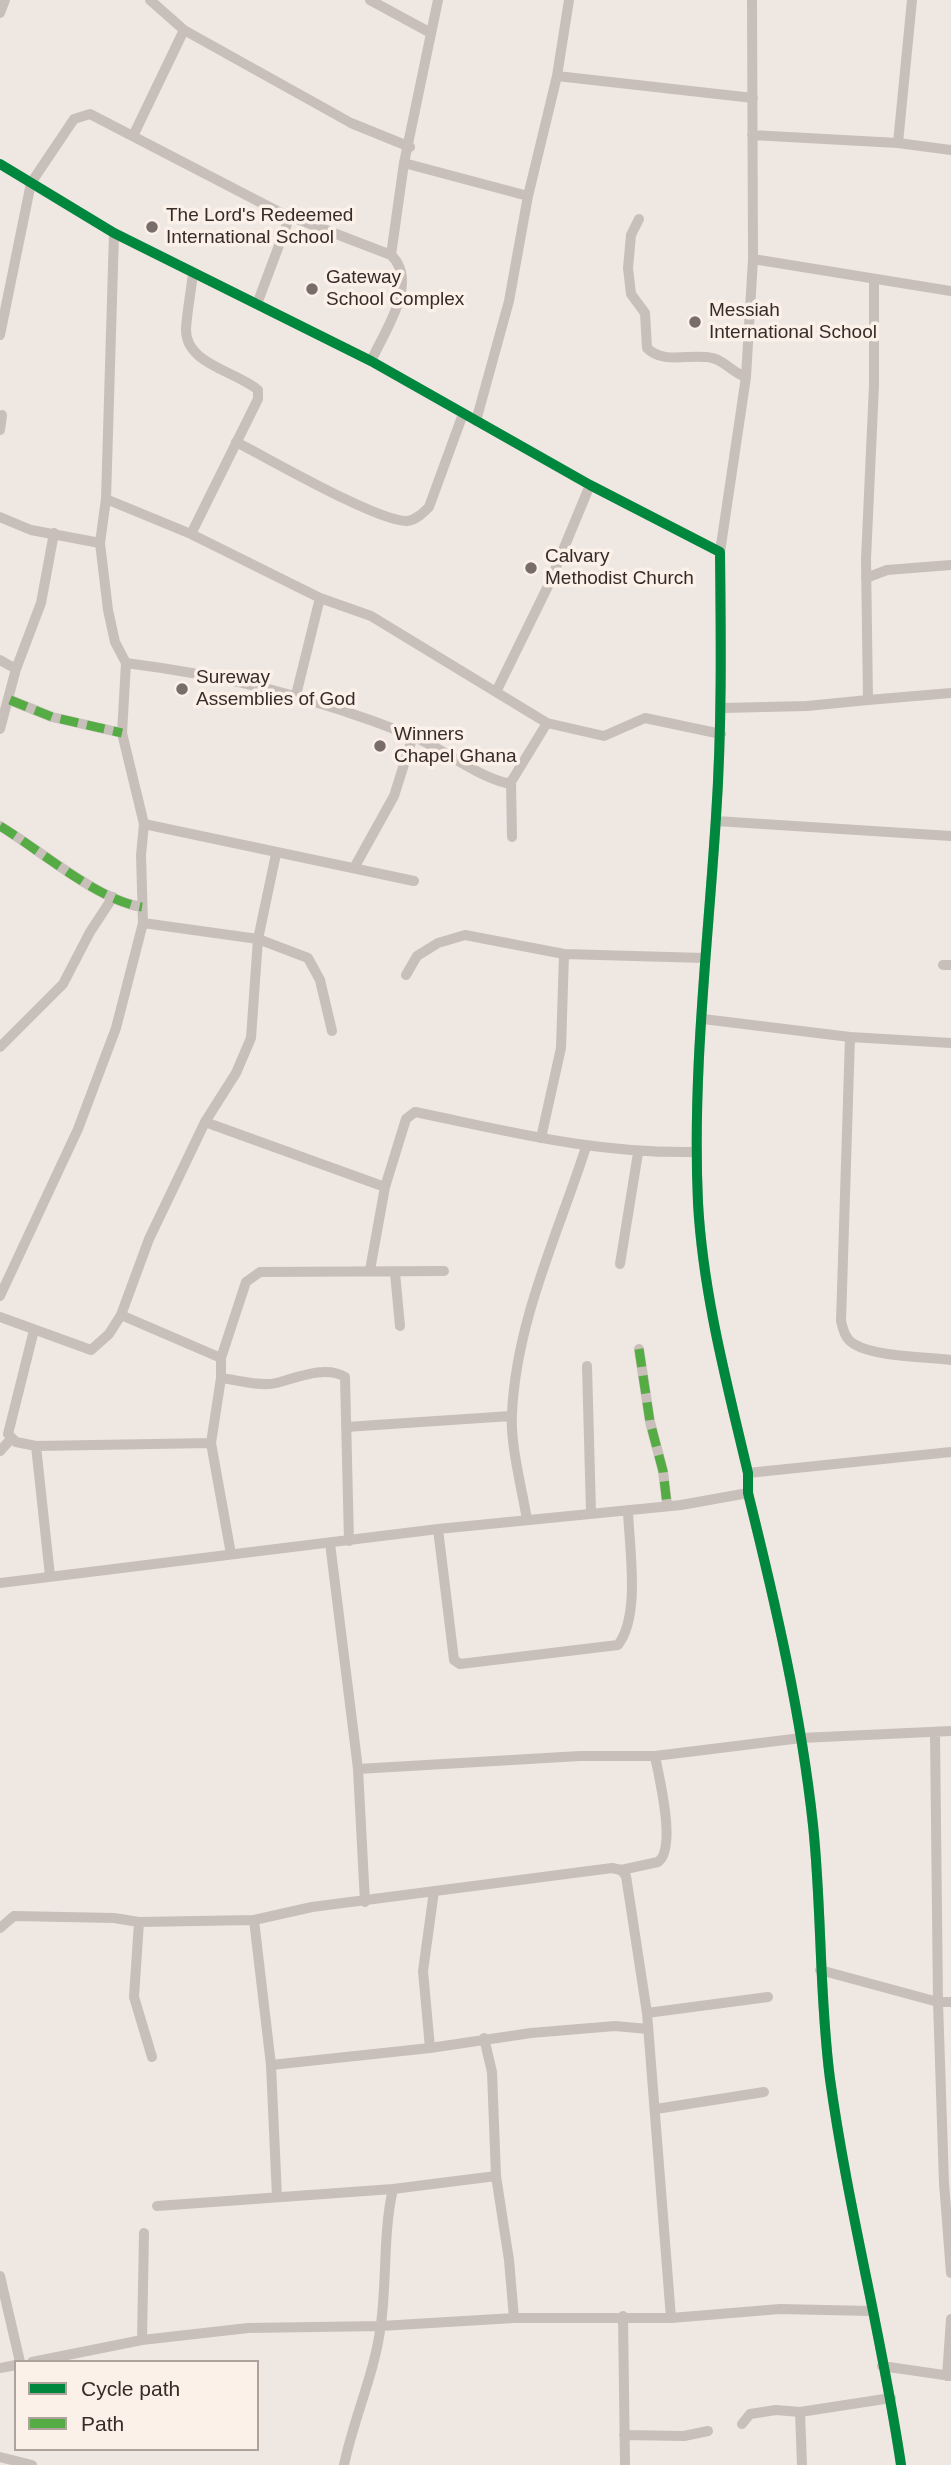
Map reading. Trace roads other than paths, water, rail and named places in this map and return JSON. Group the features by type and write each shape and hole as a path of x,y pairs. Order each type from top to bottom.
{"street":[{"path":"0,13 5,0"},
{"path":"370,0 429,32"},
{"path":"391,255 404,163 410,147 426,70 429,32 438,0"},
{"path":"476,421 509,301 528,196 557,76 569,0"},
{"path":"752,0 753,259 746,377 720,552 721,734 704,958 696,1152 701,1236 712,1317 748,1473 748,1493 779,1621 801,1738 816,1857 820,1970 838,2137 882,2366 891,2398 901,2465"},
{"path":"898,143 912,0"},
{"path":"153,1 184,30 351,123 410,147"},
{"path":"132,136 184,30"},
{"path":"557,76 753,99"},
{"path":"0,335 31,183 74,119 90,114 290,216 391,255 400,263 404,277 401,294 371,361"},
{"path":"752,135 898,143 951,150"},
{"path":"404,163 528,196"},
{"path":"0,164 114,233 371,361 590,485 720,552"},
{"path":"257,304 290,216"},
{"path":"639,219 631,235 628,268 632,299 645,313 647,348 654,355 662,357 710,357 723,361 731,372 746,377"},
{"path":"0,1296 83,1117 116,1028 143,923 141,855 144,824 122,733 126,663 115,642 108,610 100,543 106,499 114,233"},
{"path":"753,259 951,291"},
{"path":"191,534 258,399 258,390 246,380 200,357 189,345 186,331 193,274"},
{"path":"868,700 866,559 874,385 874,279"},
{"path":"236,442 362,507 406,521 419,517 429,507 463,414"},
{"path":"0,430 2,415"},
{"path":"496,692 549,584 590,485"},
{"path":"106,499 191,534 320,598 371,616 547,723 604,736 645,718 721,734"},
{"path":"0,517 31,530 100,543"},
{"path":"0,729 10,700 16,669 41,604 54,533"},
{"path":"866,559 887,570"},
{"path":"866,578 887,570 951,565"},
{"path":"296,695 320,598"},
{"path":"0,660 16,669"},
{"path":"126,663 207,674 296,695 413,736 497,781 511,782"},
{"path":"722,708 807,706 951,694"},
{"path":"10,700 52,717 122,733"},
{"path":"512,837 511,782 547,723"},
{"path":"354,868 394,796 413,736"},
{"path":"716,821 951,835"},
{"path":"144,824 414,881"},
{"path":"0,826 68,874 128,905 142,907"},
{"path":"0,1317 91,1350 110,1334 121,1315 149,1239 205,1122 236,1073 251,1038 258,939 276,854"},
{"path":"0,1047 63,985 90,932 113,897"},
{"path":"143,923 258,939 301,954 313,964 332,1031"},
{"path":"406,975 417,956 438,943 465,935 564,954 704,958"},
{"path":"541,1138 561,1048 564,954"},
{"path":"703,1019 850,1037 951,1043"},
{"path":"850,1037 842,1233 841,1321 844,1333 853,1343 870,1349 951,1360"},
{"path":"370,1270 385,1187 406,1119 415,1112 586,1147 638,1153 696,1152"},
{"path":"205,1122 385,1187"},
{"path":"527,1520 511,1416 519,1363 539,1280 586,1147"},
{"path":"620,1264 638,1153"},
{"path":"231,1554 211,1443 221,1378 221,1358 246,1282 260,1272 444,1271"},
{"path":"395,1273 400,1326"},
{"path":"121,1315 221,1358"},
{"path":"33,1330 8,1434 12,1439 36,1446 211,1443"},
{"path":"639,1349 652,1436 663,1471 667,1504"},
{"path":"587,1366 591,1512"},
{"path":"221,1378 273,1384 300,1375 337,1372 345,1377 349,1541"},
{"path":"346,1427 511,1416"},
{"path":"0,1451 12,1439"},
{"path":"36,1446 50,1576"},
{"path":"748,1473 951,1452"},
{"path":"0,1583 591,1512 681,1505 748,1493"},
{"path":"438,1530 454,1660 460,1664 618,1645 626,1634 632,1590 628,1510"},
{"path":"330,1543 358,1769 365,1902"},
{"path":"358,1769 580,1756 655,1756 801,1738 951,1731"},
{"path":"935,1732 938,2002 944,2183 951,2273"},
{"path":"1,1924 14,1916 58,1915 139,1922 254,1920 312,1907 612,1868 621,1870 658,1862 667,1850 665,1816 655,1756"},
{"path":"621,1870 626,1875 647,2013 671,2318"},
{"path":"430,2048 423,1971 433,1891"},
{"path":"254,1920 271,2065 277,2197"},
{"path":"139,1922 134,1997 152,2057"},
{"path":"820,1970 938,2002 951,2002"},
{"path":"647,2013 768,1997"},
{"path":"271,2065 430,2048 484,2038 615,2026 648,2029"},
{"path":"484,2038 492,2072 496,2176 509,2260 514,2318"},
{"path":"656,2109 764,2092"},
{"path":"156,2206 393,2189 496,2176"},
{"path":"344,2465 352,2427 370,2379 381,2326 388,2246 388,2211 393,2189"},
{"path":"142,2340 144,2233"},
{"path":"0,2276 17,2360"},
{"path":"42,2360 142,2340 248,2328 381,2326 514,2318 671,2318 780,2309 871,2311"},
{"path":"623,2316 625,2465"},
{"path":"882,2366 949,2376 951,2319"},
{"path":"742,2424 750,2414 776,2410 800,2412 891,2398"},
{"path":"800,2412 802,2465"},
{"path":"624,2435 684,2436 708,2431"},
{"path":"0,2457 32,2465"}],"place":[{"name":"The Lord's Redeemed International School","path":"152,227"},
{"name":"Gateway School Complex","path":"312,289"},
{"name":"Messiah International School","path":"695,322"},
{"name":"Calvary Methodist Church","path":"531,568"},
{"name":"Sureway Assemblies of God","path":"182,689"},
{"name":"Winners Chapel Ghana","path":"380,746"}]}
